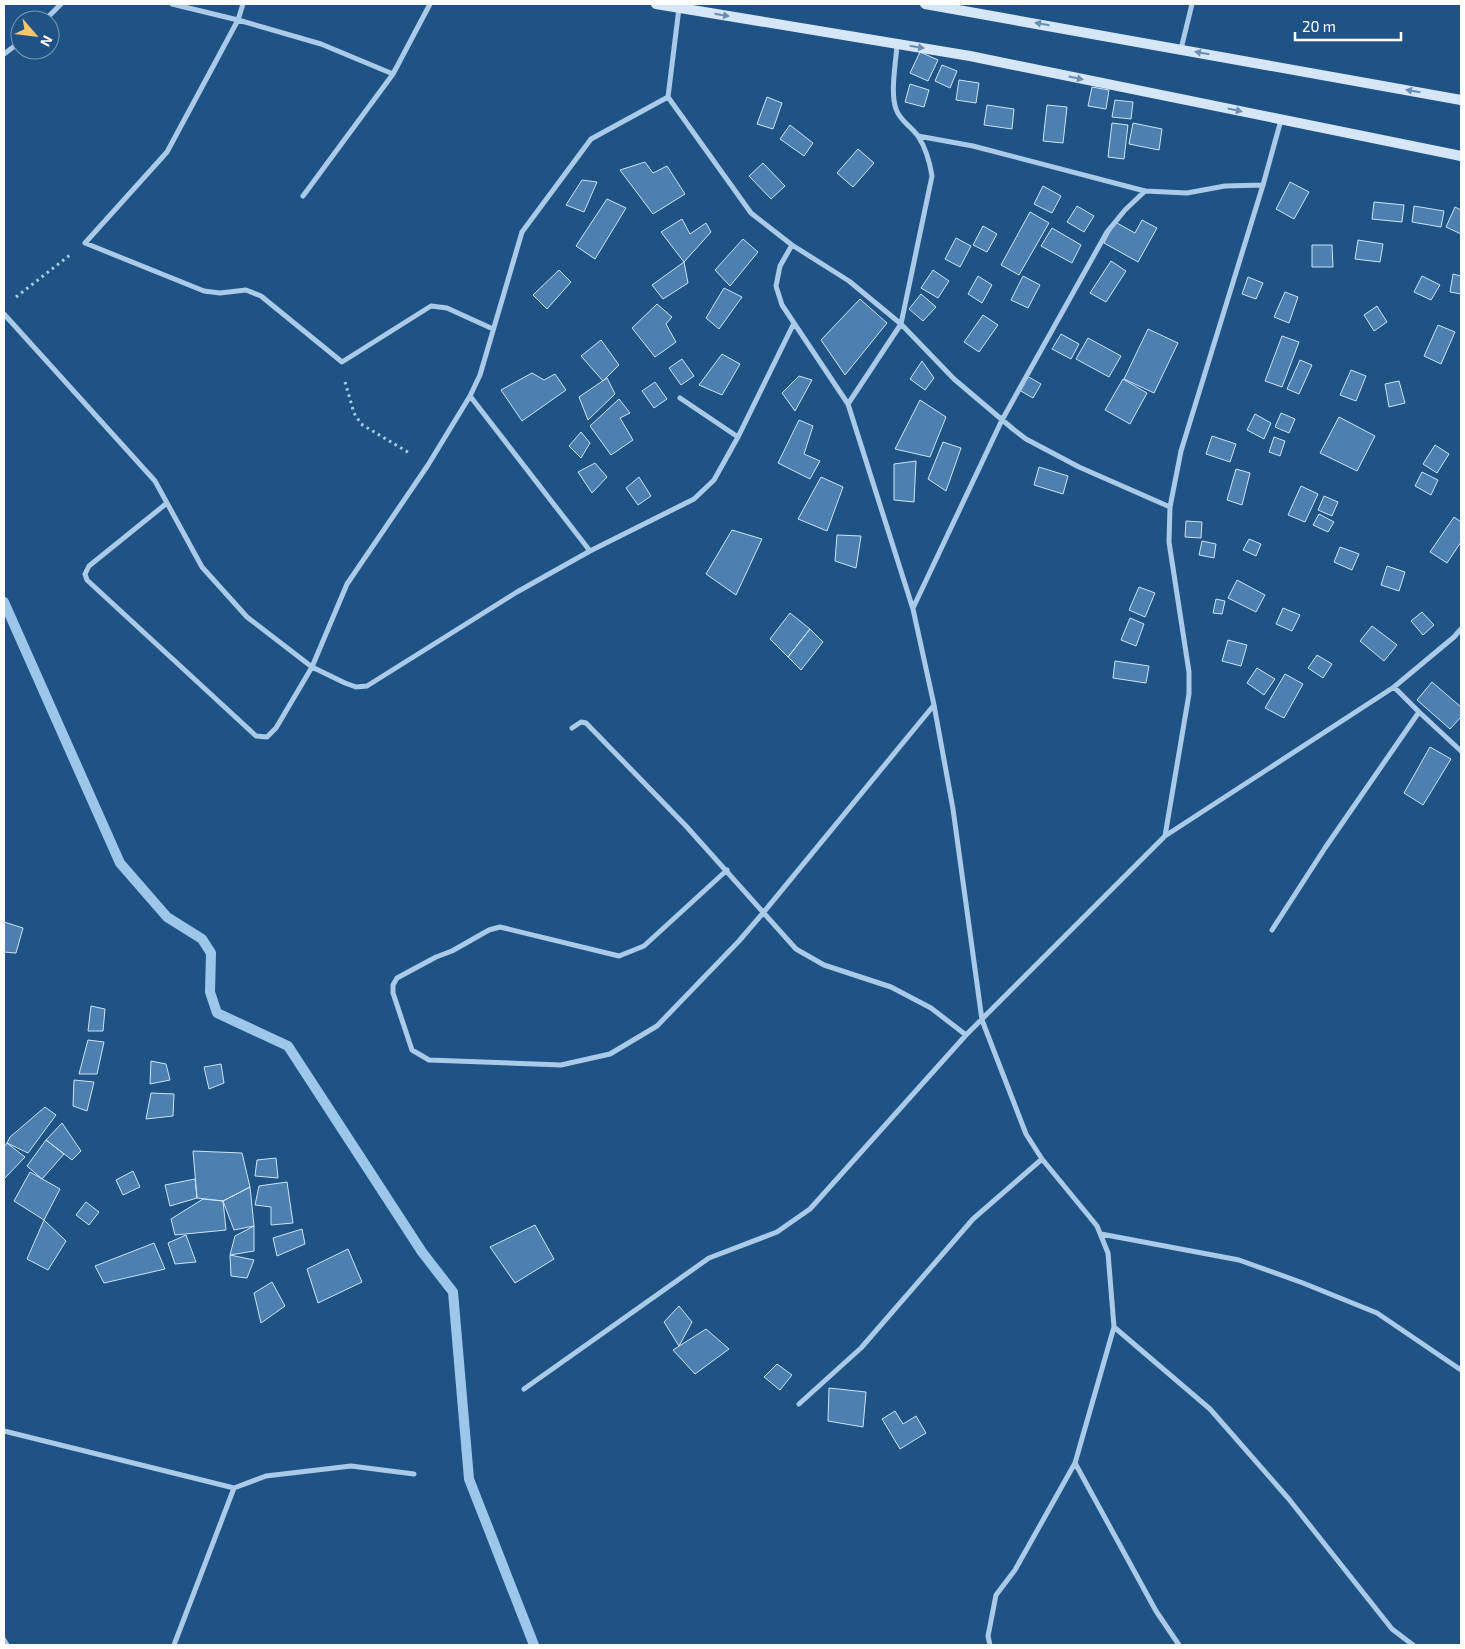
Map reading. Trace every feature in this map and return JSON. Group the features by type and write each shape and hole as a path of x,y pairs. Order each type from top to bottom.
{"main road":[{"path":"656,4 970,56 1461,156"},
{"path":"925,4 1461,100"}],"street":[{"path":"172,4 238,20 321,44 393,74"},
{"path":"243,4 238,20 167,152 84,244 204,291 220,293 246,290 261,296 342,362 431,306 447,308 493,329"},
{"path":"303,196 393,74 430,4"},
{"path":"1181,50 1192,4"},
{"path":"680,8 668,97 751,213 792,245 849,281 901,324 954,379 1026,439 1079,467 1170,507"},
{"path":"848,404 901,324 932,176 931,165 918,136 901,119 894,99 897,44"},
{"path":"167,503 89,566 85,574 87,580 256,736 267,737 276,728 312,667 347,584 428,465 470,396 480,375 522,232 590,139 668,97"},
{"path":"1166,836 1189,694 1189,672 1169,542 1170,507 1181,451 1263,186 1280,120"},
{"path":"918,136 973,146 1145,191 1187,193 1225,186 1263,186"},
{"path":"913,608 1002,420 1107,232 1125,210 1145,191"},
{"path":"792,245 780,266 776,286 782,305 848,404 913,608 934,705 953,809 982,1020 1026,1134 1042,1159 1097,1226 1108,1253 1114,1327 1075,1463 1015,1570 996,1595 988,1636 990,1645"},
{"path":"4,314 155,481 202,567 247,617 312,667 345,684 356,687 366,686 517,592 590,551 694,499 714,480 738,437 794,323"},
{"path":"470,396 590,551"},
{"path":"680,398 738,437"},
{"path":"524,1389 709,1258 777,1232 810,1209 966,1035 1166,836 1394,687 1461,629"},
{"path":"1394,687 1461,751"},
{"path":"727,870 644,946 619,956 500,928 490,930 397,978 393,984 393,992 412,1050 429,1060 561,1065 610,1054 657,1026 763,913 934,705"},
{"path":"1272,930 1325,848 1419,712"},
{"path":"572,728 582,722 586,723 686,826 796,948 824,965 891,987 931,1008 966,1035"},
{"path":"799,1404 861,1348 973,1219 1042,1159"},
{"path":"1100,1234 1239,1260 1303,1283 1377,1313 1461,1370"},
{"path":"1114,1327 1210,1409 1288,1498 1392,1629 1413,1645"},
{"path":"4,1431 234,1488 266,1476 350,1466 414,1474"},
{"path":"1075,1463 1156,1610 1179,1645"},
{"path":"174,1645 234,1488"},
{"path":"4,1640 7,1645"}],"path":[{"path":"11,301 84,244"},
{"path":"342,362 346,388 354,413 361,424 428,465"}],"building":[{"path":"920,52 938,60 928,81 910,73"},
{"path":"942,65 957,71 950,88 935,81"},
{"path":"959,80 979,83 976,103 956,100"},
{"path":"910,84 929,90 924,107 905,102"},
{"path":"1092,87 1109,90 1106,109 1088,106"},
{"path":"767,97 782,103 773,129 757,124"},
{"path":"1115,100 1133,102 1131,119 1112,117"},
{"path":"987,105 1014,109 1012,129 984,125"},
{"path":"1047,105 1067,107 1063,143 1043,141"},
{"path":"1112,123 1128,125 1124,159 1108,157"},
{"path":"1133,123 1162,129 1159,150 1129,144"},
{"path":"790,125 813,143 804,156 780,139"},
{"path":"858,149 874,163 853,187 837,173"},
{"path":"645,162 653,173 667,166 685,194 653,214 620,170"},
{"path":"763,163 785,186 771,199 749,176"},
{"path":"582,180 597,182 584,212 566,205"},
{"path":"1290,182 1309,192 1294,219 1276,209"},
{"path":"1043,186 1061,196 1052,213 1034,204"},
{"path":"607,199 626,208 595,259 576,246"},
{"path":"1374,202 1404,205 1402,222 1372,219"},
{"path":"1077,206 1094,216 1084,232 1067,222"},
{"path":"1414,206 1444,211 1441,227 1412,222"},
{"path":"1455,207 1461,210 1461,234 1446,227"},
{"path":"1030,212 1049,223 1019,275 1001,265"},
{"path":"682,219 690,234 706,223 711,232 684,262 661,232"},
{"path":"1142,220 1157,228 1138,262 1104,243 1115,222 1135,233"},
{"path":"983,226 997,234 987,252 973,245"},
{"path":"1052,228 1081,245 1072,263 1041,246"},
{"path":"956,238 971,246 960,267 945,259"},
{"path":"743,239 758,252 730,286 715,270"},
{"path":"1358,240 1383,244 1380,262 1355,259"},
{"path":"1312,245 1332,245 1333,267 1312,267"},
{"path":"1111,261 1126,271 1106,302 1090,293"},
{"path":"684,262 688,283 663,299 652,285"},
{"path":"559,270 571,282 547,309 533,295"},
{"path":"933,270 949,281 938,298 921,288"},
{"path":"1453,274 1461,276 1461,294 1450,292"},
{"path":"978,276 992,285 982,303 968,294"},
{"path":"1023,276 1040,285 1028,308 1011,300"},
{"path":"1422,276 1440,285 1431,300 1414,292"},
{"path":"1248,277 1263,283 1256,299 1242,294"},
{"path":"724,288 742,297 719,329 706,318"},
{"path":"1285,292 1298,297 1289,323 1274,317"},
{"path":"921,294 936,307 923,321 909,309"},
{"path":"860,299 887,323 845,375 821,340"},
{"path":"657,304 672,317 666,324 676,342 655,357 632,328"},
{"path":"1377,306 1387,322 1374,331 1364,315"},
{"path":"983,315 998,325 979,352 964,342"},
{"path":"1438,325 1455,332 1441,364 1424,356"},
{"path":"1148,329 1178,343 1154,393 1124,379"},
{"path":"1061,334 1079,344 1071,359 1052,349"},
{"path":"1282,336 1299,342 1282,387 1265,381"},
{"path":"1088,338 1121,356 1109,377 1076,359"},
{"path":"601,340 619,365 603,381 581,356"},
{"path":"722,354 740,364 722,395 699,385"},
{"path":"682,359 694,376 681,385 669,368"},
{"path":"1300,360 1312,365 1299,394 1287,389"},
{"path":"922,361 934,378 925,390 910,379"},
{"path":"1351,370 1366,376 1356,401 1340,395"},
{"path":"532,373 544,380 555,374 566,390 522,421 501,390"},
{"path":"799,376 812,380 795,411 782,393"},
{"path":"1027,376 1041,384 1033,398 1019,390"},
{"path":"607,378 615,394 588,420 579,397"},
{"path":"1123,379 1147,393 1130,424 1105,410"},
{"path":"1399,381 1405,403 1389,407 1385,384"},
{"path":"655,382 667,399 654,408 642,391"},
{"path":"619,399 630,413 620,418 633,440 611,455 590,426"},
{"path":"920,400 946,417 930,457 895,449"},
{"path":"1281,413 1295,419 1289,433 1275,427"},
{"path":"1255,414 1271,423 1264,439 1247,430"},
{"path":"1339,417 1375,436 1357,471 1320,453"},
{"path":"799,420 813,426 804,454 820,461 810,479 778,463"},
{"path":"581,432 590,443 581,458 569,446"},
{"path":"1212,436 1236,444 1230,462 1206,454"},
{"path":"1274,437 1285,441 1280,456 1269,452"},
{"path":"943,442 961,448 946,491 928,479"},
{"path":"1435,445 1449,454 1437,473 1423,464"},
{"path":"916,461 914,502 894,500 894,464"},
{"path":"595,463 607,477 592,493 578,472"},
{"path":"1039,467 1068,476 1063,494 1034,485"},
{"path":"1236,469 1250,473 1242,505 1227,500"},
{"path":"1422,472 1438,480 1431,495 1415,486"},
{"path":"639,477 651,496 638,505 626,488"},
{"path":"821,477 843,487 827,531 798,519"},
{"path":"1301,486 1318,494 1305,522 1288,515"},
{"path":"1324,496 1338,502 1332,516 1318,510"},
{"path":"1319,514 1334,522 1328,532 1313,525"},
{"path":"1454,517 1461,522 1461,542 1447,563 1430,552"},
{"path":"1186,521 1202,522 1201,538 1185,537"},
{"path":"732,530 762,539 736,595 706,574"},
{"path":"837,535 861,536 856,568 835,561"},
{"path":"1249,539 1261,544 1256,556 1243,550"},
{"path":"1202,541 1216,544 1214,558 1199,555"},
{"path":"1340,547 1359,554 1352,570 1334,562"},
{"path":"1387,566 1405,572 1399,591 1381,585"},
{"path":"1237,580 1265,595 1256,612 1228,598"},
{"path":"1139,587 1155,593 1145,617 1129,610"},
{"path":"1216,599 1225,601 1222,614 1213,613"},
{"path":"1283,608 1300,615 1292,631 1276,624"},
{"path":"1422,612 1434,625 1423,635 1411,621"},
{"path":"790,613 810,629 788,657 770,639"},
{"path":"1130,618 1144,624 1136,646 1121,640"},
{"path":"1372,626 1397,645 1384,661 1360,641"},
{"path":"810,629 823,642 801,670 788,657"},
{"path":"1228,640 1247,645 1241,666 1222,661"},
{"path":"1317,655 1332,664 1323,678 1308,668"},
{"path":"1115,661 1149,666 1146,683 1113,678"},
{"path":"1257,668 1275,679 1264,695 1247,683"},
{"path":"1285,674 1303,684 1284,718 1265,708"},
{"path":"1432,682 1461,707 1461,717 1450,729 1417,700"},
{"path":"1430,747 1451,759 1423,805 1404,793"},
{"path":"4,922 23,928 16,953 4,952"},
{"path":"91,1006 105,1009 103,1031 88,1031"},
{"path":"88,1040 104,1042 97,1074 79,1074"},
{"path":"151,1061 166,1064 170,1080 150,1084"},
{"path":"221,1064 224,1083 209,1089 204,1067"},
{"path":"74,1080 94,1082 87,1111 73,1106"},
{"path":"151,1093 174,1094 173,1116 146,1119"},
{"path":"45,1107 56,1115 28,1153 7,1143 10,1137"},
{"path":"62,1123 81,1151 72,1160 46,1140"},
{"path":"46,1140 64,1154 42,1179 27,1166"},
{"path":"7,1143 25,1157 4,1179 4,1147"},
{"path":"193,1151 242,1153 250,1187 223,1201 197,1198"},
{"path":"276,1158 278,1178 255,1176 257,1160"},
{"path":"133,1171 140,1187 123,1195 116,1180"},
{"path":"30,1172 60,1189 44,1220 14,1201"},
{"path":"195,1179 197,1198 170,1206 165,1185"},
{"path":"287,1182 293,1223 271,1225 271,1207 255,1205 259,1186"},
{"path":"250,1187 254,1226 234,1230 223,1201"},
{"path":"203,1199 223,1201 226,1230 175,1235 171,1219"},
{"path":"86,1202 99,1212 89,1225 76,1215"},
{"path":"44,1220 66,1241 48,1270 27,1259"},
{"path":"535,1225 554,1259 515,1283 490,1247"},
{"path":"254,1226 254,1251 230,1255 235,1236"},
{"path":"302,1229 305,1244 277,1256 273,1238"},
{"path":"186,1235 196,1262 175,1264 168,1243"},
{"path":"154,1243 165,1269 104,1283 95,1266"},
{"path":"348,1249 362,1282 318,1303 307,1269"},
{"path":"230,1255 254,1260 247,1278 231,1276"},
{"path":"272,1282 285,1306 261,1323 254,1293"},
{"path":"679,1306 692,1322 679,1346 664,1322"},
{"path":"706,1329 729,1349 695,1374 673,1350"},
{"path":"777,1364 792,1375 780,1390 764,1377"},
{"path":"829,1388 866,1392 863,1427 828,1421"},
{"path":"895,1411 903,1424 916,1416 926,1433 900,1449 882,1419"}],"waterway":[{"path":"4,602 120,863 167,917 202,939 211,953 210,992 217,1013 288,1046 422,1252 453,1292 469,1479 534,1645"}]}
